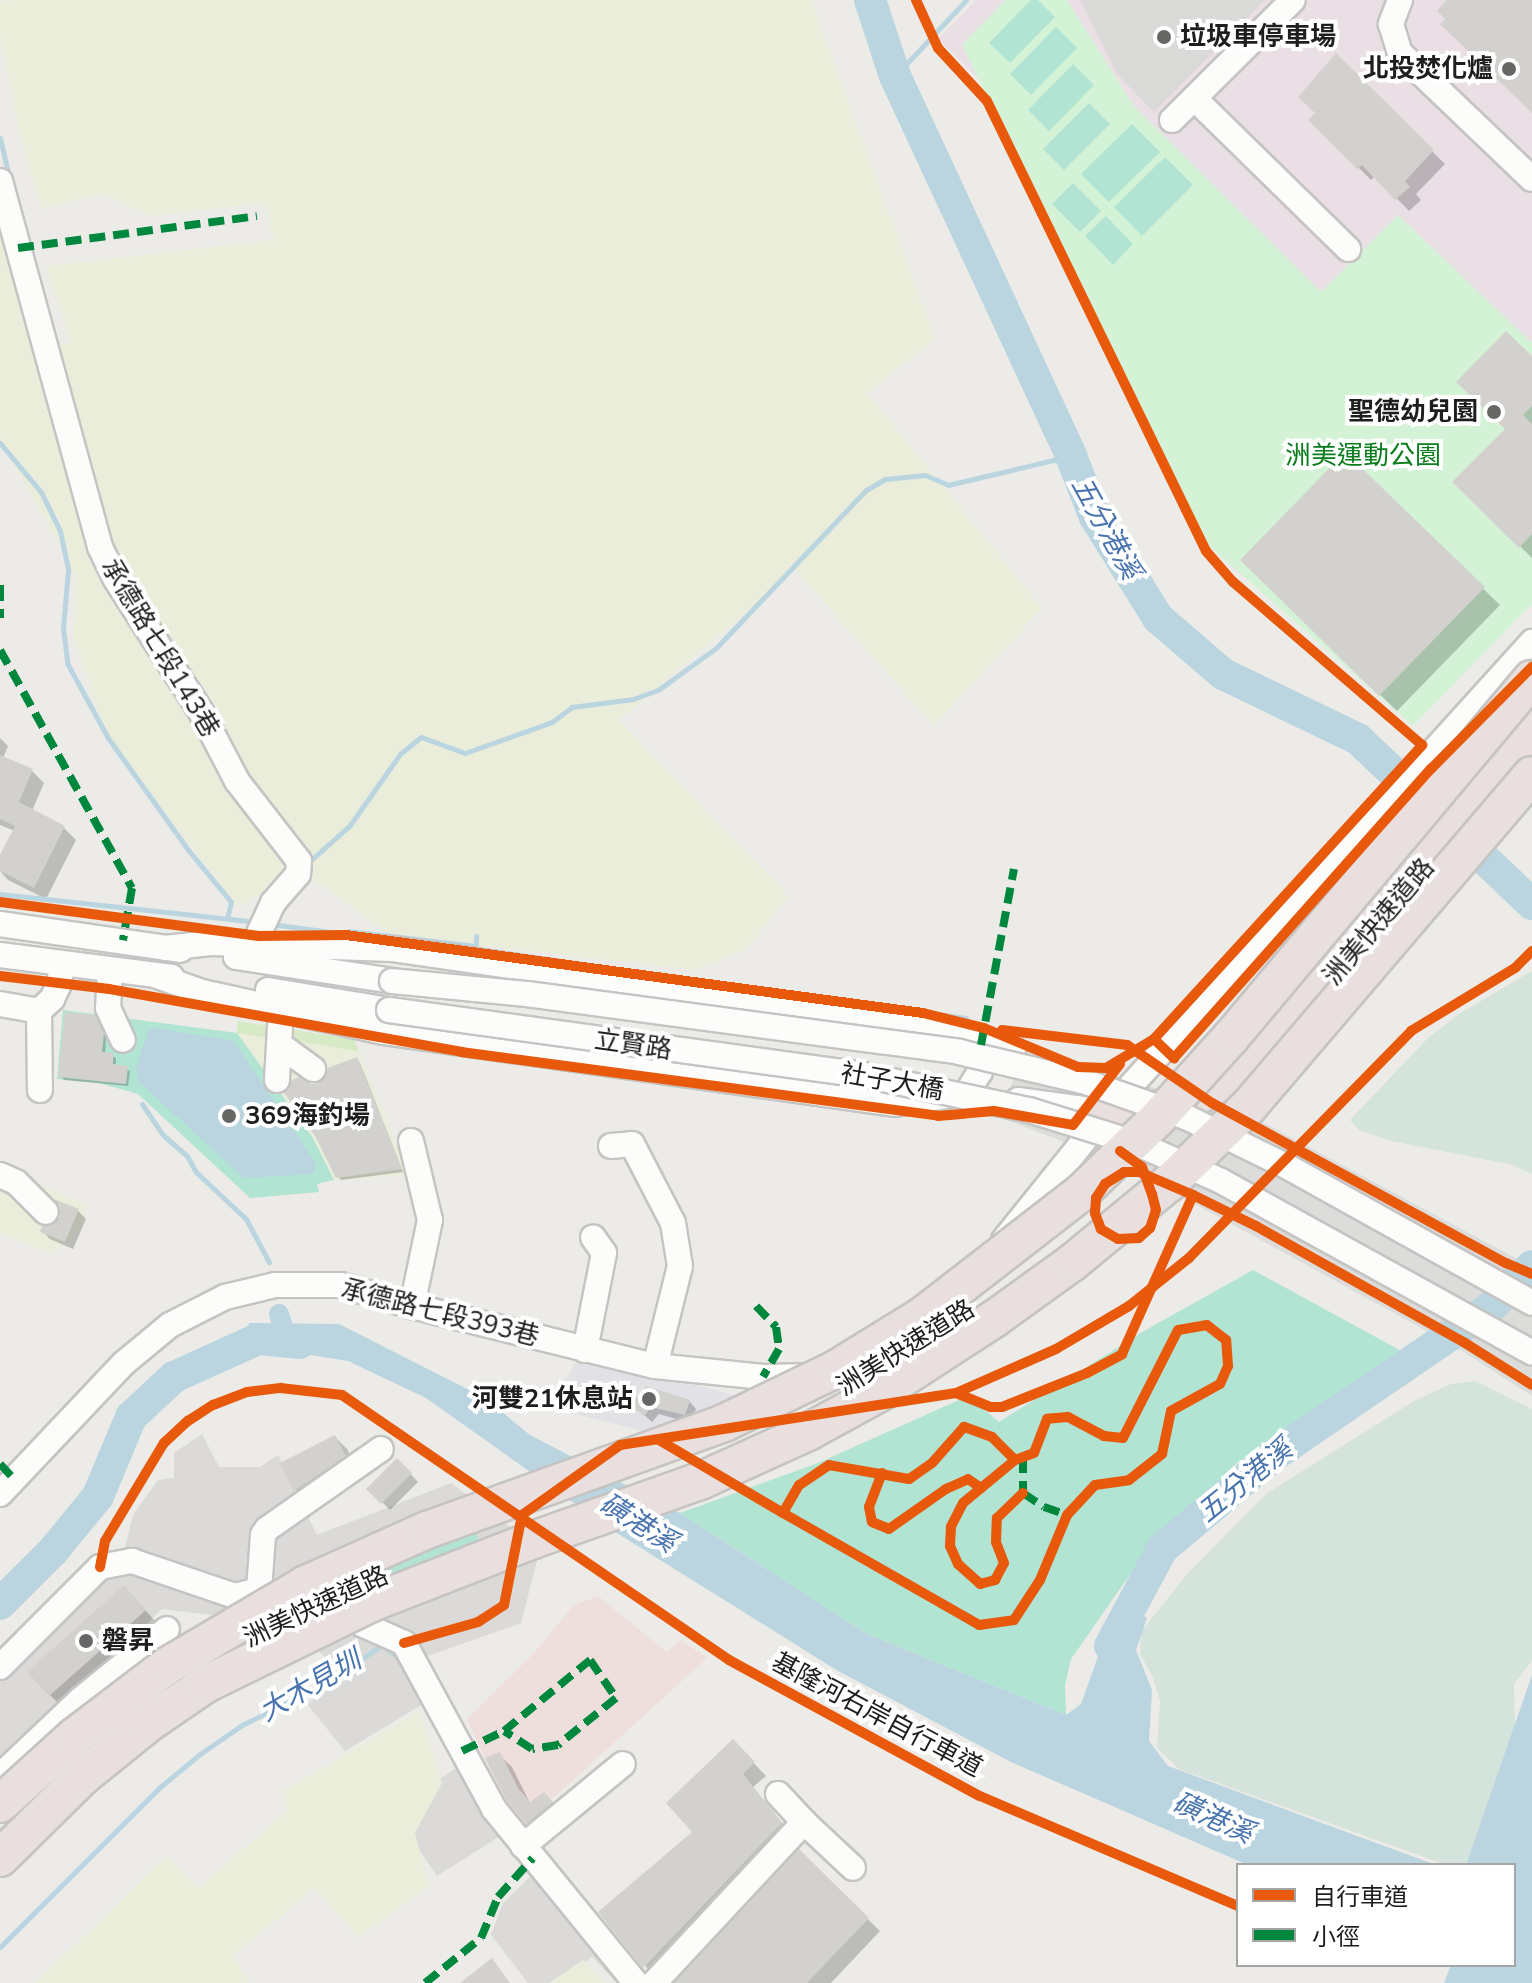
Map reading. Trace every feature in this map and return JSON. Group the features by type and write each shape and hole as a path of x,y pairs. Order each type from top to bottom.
{"highway":[{"name":"洲美快速道路","path":"0,1804 75,1736 167,1666 306,1584 427,1530 724,1423 834,1370 922,1316 1083,1191 1157,1119 1232,1036 1532,679"},
{"path":"1116,1101 1185,1089 1225,1071 1271,1033 1532,726"},
{"name":"洲美快速道路","path":"0,1858 82,1777 149,1723 206,1684 369,1604 700,1481 808,1432 883,1391 994,1319 1073,1262 1169,1183 1249,1106 1532,775"}],"street":[{"path":"1172,120 1196,100 1293,0"},
{"path":"1400,0 1391,24 1400,53 1532,179"},
{"path":"1196,100 1348,249"},
{"name":"承德路七段143巷","path":"0,181 100,547 115,578 201,712 237,781 299,861 298,874 273,903 254,944"},
{"name":"承德路七段393巷","path":"0,1494 124,1363 170,1325 225,1297 275,1285 341,1285 412,1306 655,1366 763,1377 805,1366 892,1321 1008,1234 1116,1101 1532,642"},
{"path":"0,924 165,948 211,943 393,949 918,1025 981,1045 1116,1101"},
{"name":"社子大橋","path":"165,948 392,981 527,994 959,1052 1086,1082 1188,1118 1288,1167 1532,1303"},
{"name":"立賢路","path":"0,955 110,971 227,982 384,1032 895,1104 966,1094 1116,1101"},
{"path":"40,1090 39,1011 52,999 59,984 62,964"},
{"path":"110,971 108,1008 123,1040"},
{"path":"527,994 661,999 962,1039 1090,1068 1193,1106 1295,1155 1532,1287"},
{"path":"277,1080 287,1002"},
{"name":"立賢路","path":"287,1002 390,1017"},
{"path":"0,1004 39,1011"},
{"path":"390,1017 862,1088 943,1103 1073,1138 1194,1185 1248,1211 1532,1369"},
{"name":"社子大橋","path":"390,1017 864,1075 1055,1118 1138,1144 1221,1181 1532,1353"},
{"path":"280,1045 313,1069"},
{"path":"966,1094 980,1072 981,1045"},
{"path":"411,1141 430,1220 412,1306"},
{"path":"611,1146 632,1144 673,1223 680,1266 655,1366"},
{"path":"0,1175 16,1182 46,1212"},
{"path":"585,1350 604,1253 593,1237"},
{"path":"259,1590 263,1535 267,1529 381,1449"},
{"path":"0,1667 100,1567 132,1561 235,1596 259,1590 339,1614 404,1643 494,1809 636,1983"},
{"path":"0,1776 80,1700 167,1629"},
{"path":"523,1846 623,1764"},
{"path":"778,1794 853,1868"},
{"path":"654,1983 804,1822"}],"shaded area":[{"name":"洲美運動公園","path":"976,0 1532,0 1532,601 1419,720 1213,543 983,83 938,39"},
{"name":"垃圾車停車場","path":"1080,0 1265,0 1154,112 1117,74"},
{"path":"1532,971 1532,1174 1513,1165 1392,1141 1359,1130 1350,1120 1428,1038 1459,1014"},
{"name":"河雙21休息站","path":"578,1358 717,1390 775,1410 692,1443 550,1408"},
{"path":"1475,1381 1532,1409 1532,1661 1514,1684 1516,1768 1476,1863 1440,1863 1179,1769 1157,1748 1160,1701 1152,1675 1140,1654 1141,1632 1188,1573 1266,1494 1414,1401 1451,1384"},
{"path":"202,1434 219,1467 260,1467 278,1455 317,1535 451,1483 540,1549 521,1623 425,1657 497,1801 646,1983 617,1983 592,1957 557,1983 528,1983 491,1935 503,1903 532,1875 505,1833 437,1876 409,1835 398,1807 459,1766 428,1701 345,1751 307,1704 343,1676 293,1625 162,1609 0,1761 0,1682 123,1555 133,1515 158,1480 174,1478 174,1453"},
{"path":"598,1596 667,1652 681,1640 707,1658 525,1824 503,1798 467,1719 535,1652 573,1606"}],"green space":[{"path":"14,0 811,0 935,339 867,393 1042,608 934,726 795,570 619,720 788,896 747,949 697,970 393,936 302,872 238,907 107,736 74,637 76,575 0,439 0,190 44,346 72,343 46,266 274,240 264,203 151,216 103,194 42,209 22,144 0,36 0,3"},
{"name":"洲美運動公園","path":"1005,0 1067,0 1134,106 1321,292 1398,215 1532,343 1532,604 1413,726 1208,545 962,45"},
{"path":"1031,0 1038,0 1055,17 1010,63 989,43"},
{"path":"1056,27 1077,48 1031,95 1010,74"},
{"path":"1073,64 1094,85 1049,131 1028,110"},
{"path":"1089,103 1110,124 1064,170 1043,149"},
{"path":"1132,124 1160,152 1109,202 1081,174"},
{"path":"1165,157 1193,185 1142,236 1114,207"},
{"path":"1073,183 1101,211 1080,232 1052,204"},
{"path":"1106,216 1133,244 1113,265 1085,236"},
{"name":"369海釣場","path":"63,1010 237,1033 313,1138 334,1180 317,1184 319,1192 250,1198 138,1094 99,1083 57,1079"},
{"path":"237,1021 354,1040 406,1167 402,1175 334,1180 313,1138 237,1033"},
{"path":"237,1021 276,1027 274,1039 237,1033"},
{"path":"290,1029 354,1040 359,1051 289,1040"},
{"path":"0,1168 88,1206 78,1231 53,1254 0,1233"},
{"path":"1253,1270 1405,1353 1238,1462 1138,1563 1071,1659 1065,1685 1066,1715 867,1634 680,1513 818,1463 968,1396 999,1422 1144,1331"},
{"path":"465,1504 488,1563 390,1601 367,1542"},
{"path":"419,1711 442,1783 415,1833 429,1886 358,1937 315,1888 233,1955 250,1983 36,1983 166,1856 198,1888 288,1810 282,1792"},
{"path":"583,1960 606,1983 549,1983"}],"water":[{"path":"156,1028 233,1041 314,1160 316,1167 313,1174 244,1178 139,1082 136,1069 148,1031"},
{"path":"248,1323 339,1324 485,1398 530,1435 680,1513 867,1634 1066,1715 1081,1704 1118,1600 1147,1618 1136,1650 1152,1690 1149,1741 1168,1766 1431,1863 1243,1863 1011,1762 838,1671 612,1530 426,1398 348,1361 260,1347"},
{"path":"1532,1675 1532,1983 1444,1983 1450,1967 1516,1967 1516,1863 1467,1863"}],"pier":[{"path":"1026,1047 1180,1096 1225,1102 1532,1267 1532,1396 1456,1347 1124,1165 999,1117"}],"building":[{"name":"北投焚化爐","path":"1447,0 1532,0 1532,113 1440,24 1445,19 1437,11"},
{"path":"1336,53 1434,150 1405,181 1410,187 1395,200 1362,165 1357,169 1308,120 1315,113 1298,97"},
{"path":"1506,331 1532,356 1532,406 1523,415 1532,424 1532,534 1519,548 1452,482 1505,429 1456,382"},
{"path":"1345,452 1485,587 1379,696 1240,560"},
{"path":"0,755 33,769 19,802 65,826 34,888 0,871 0,855 15,826 0,819"},
{"path":"65,1012 95,1015 104,1034 102,1052 113,1053 113,1064 128,1066 126,1084 58,1077"},
{"path":"357,1057 402,1169 336,1178 315,1136 284,1093 292,1080 299,1077 311,1084 318,1083 326,1077 328,1068"},
{"path":"54,1199 79,1209 65,1242 40,1232 42,1226 51,1226 60,1217 60,1207"},
{"path":"646,1386 690,1400 685,1415 651,1407 644,1416 631,1405"},
{"path":"335,1435 346,1456 294,1491 280,1463"},
{"path":"397,1458 412,1473 381,1504 366,1489"},
{"name":"磐昇","path":"124,1585 146,1610 49,1696 27,1672"},
{"path":"733,1739 755,1762 743,1774 782,1823 643,1968 598,1912 692,1832 666,1803"},
{"path":"500,1752 518,1788 530,1802 544,1792 553,1802 526,1824 507,1801 485,1758"},
{"path":"799,1849 869,1918 807,1983 674,1983"},
{"path":"492,1958 510,1983 460,1983"}],"waterway":[{"name":"五分港溪","path":"870,0 895,76 1071,456 1095,517 1158,618 1223,674 1358,739 1532,904"},
{"path":"895,76 966,0"},
{"path":"0,138 9,177"},
{"path":"0,443 41,492 60,531 68,570 63,628 67,663 108,738 189,851 231,902 227,918"},
{"path":"311,860 350,825 400,754 421,737 465,753 552,722 572,707 633,699 658,690 716,648 866,490 885,479 925,475 948,485 1071,456"},
{"path":"0,894 257,922"},
{"path":"271,924 368,937"},
{"path":"349,931 476,946 476,936"},
{"path":"664,976 966,1018"},
{"path":"142,1104 163,1135 187,1156 196,1172 246,1219 269,1262"},
{"name":"五分港溪","path":"1110,1646 1162,1549 1270,1458 1490,1308 1532,1266"},
{"path":"279,1314 288,1342"},
{"name":"磺港溪","path":"0,1604 53,1551 98,1496 131,1417 174,1377 258,1339 300,1343"},
{"name":"大木見圳","path":"0,1947 160,1787 200,1754 242,1725 326,1683 382,1645 404,1662"},
{"name":"大木見圳","path":"571,1922 603,1960"}],"marked path":[{"path":"18,248 257,216"},
{"path":"0,585 0,618"},
{"path":"0,650 132,888 123,940"},
{"path":"981,1045 1014,869"},
{"path":"756,1306 776,1327 779,1349 763,1377"},
{"path":"1023,1457 1023,1493 1044,1507 1067,1515"},
{"path":"0,1464 14,1479"},
{"path":"462,1751 504,1731 590,1660 616,1698 558,1745 532,1749 504,1731"},
{"path":"425,1983 481,1938 498,1897 533,1858"}],"cycle path":[{"path":"0,902 259,936 346,935 923,1013 984,1028 1078,1067 1106,1068 1154,1039 1422,745 1233,582 1206,551 987,101 938,48 916,0"},
{"path":"1154,1039 1174,1058 1431,769 1532,667"},
{"path":"404,1643 478,1622 504,1605 522,1515 620,1445 956,1393 1056,1349 1129,1306 1189,1258 1411,1031 1515,968 1532,951"},
{"path":"0,976 109,989 461,1052 938,1116 994,1111 1073,1125 1120,1064"},
{"path":"1002,1030 1127,1045 1212,1103 1506,1263 1532,1274"},
{"path":"1120,1151 1142,1167 1152,1194 1156,1210 1150,1228 1139,1238 1118,1239 1101,1229 1095,1213 1096,1198 1105,1184 1124,1172 1139,1172 1193,1195 1256,1226 1465,1343 1532,1385"},
{"path":"956,1393 990,1407 1002,1407 1087,1373 1122,1354 1193,1195"},
{"path":"659,1440 783,1513 979,1625 1014,1620 1040,1580 1067,1515 1095,1485 1129,1480 1162,1454 1171,1411 1220,1384 1228,1366 1226,1340 1207,1325 1178,1330 1123,1438 1104,1436 1068,1417 1047,1419 1034,1453 1015,1460 992,1437 964,1427 932,1463 909,1479 829,1465 799,1485 783,1513"},
{"name":"基隆河右岸自行車道","path":"100,1567 105,1541 164,1443 188,1421 213,1405 247,1392 281,1388 342,1395 729,1660 980,1796 1236,1905"},
{"path":"1015,1460 963,1503 951,1527 950,1546 958,1564 980,1584 995,1580 1004,1563 996,1542 997,1518 1023,1493"},
{"path":"882,1473 869,1507 872,1522 889,1529 946,1489 968,1479 981,1488"}],"place":[{"name":"垃圾車停車場","path":"1164,37"},
{"name":"北投焚化爐","path":"1509,69"},
{"name":"聖德幼兒園","path":"1494,412"},
{"name":"369海釣場","path":"229,1116"},
{"name":"河雙21休息站","path":"649,1399"},
{"name":"磐昇","path":"86,1641"}]}
